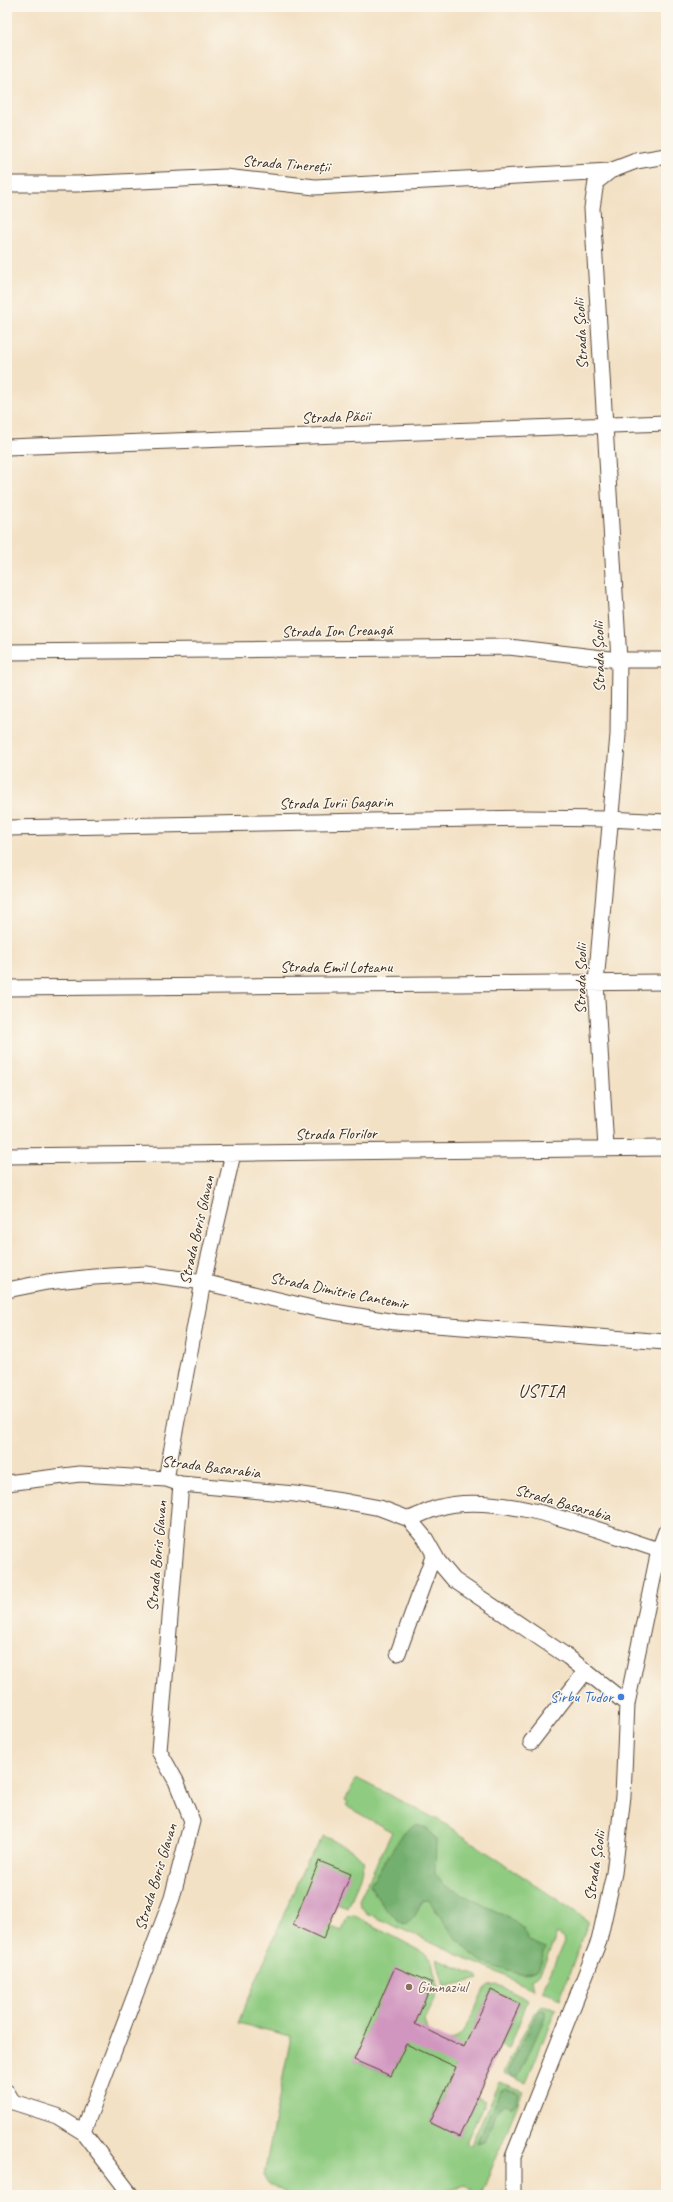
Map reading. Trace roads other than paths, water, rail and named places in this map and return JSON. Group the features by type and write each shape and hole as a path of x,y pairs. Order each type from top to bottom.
{"street":[{"path":"610,170 636,161 666,156"},
{"name":"Strada Tinereții","path":"7,184 77,184 225,177 315,187 610,170"},
{"name":"Strada Școlii","path":"606,1148 596,983 609,819 618,735 619,660 592,208 596,182 610,170"},
{"name":"Strada Păcii","path":"7,447 666,423"},
{"name":"Strada Ion Creangă","path":"7,652 509,647 619,660 666,660"},
{"name":"Strada Iurii Gagarin","path":"7,828 96,828 306,821 609,819 666,822"},
{"name":"Strada Emil Loteanu","path":"7,988 666,982"},
{"name":"Strada Florilor","path":"7,1156 666,1148"},
{"name":"Strada Boris Glavan","path":"166,1479 203,1282 233,1154"},
{"name":"Strada Dimitrie Cantemir","path":"7,1290 47,1282 146,1274 203,1282 316,1309 395,1322 666,1342"},
{"name":"Strada Basarabia","path":"7,1483 80,1474 166,1479 181,1484 295,1494 380,1508 409,1519 425,1538 434,1554 454,1580 544,1640 627,1704"},
{"name":"Strada Boris Glavan","path":"83,2132 172,1898 192,1821 176,1781 160,1751 181,1484"},
{"name":"Strada Basarabia","path":"409,1519 438,1508 468,1504 503,1504 664,1539"},
{"name":"Strada Școlii","path":"515,2193 511,2174 513,2157 599,1941 614,1873 623,1796 627,1704 664,1539"},
{"path":"398,1654 434,1554"},
{"path":"531,1742 586,1671"},
{"path":"9,2102 57,2116 83,2132 131,2195"}],"place":[{"name":"Sirbu Tudor","path":"621,1697"},
{"name":"Gimnaziul","path":"409,1987"}],"district":[{"name":"USTIA","path":"542,1391"}]}
